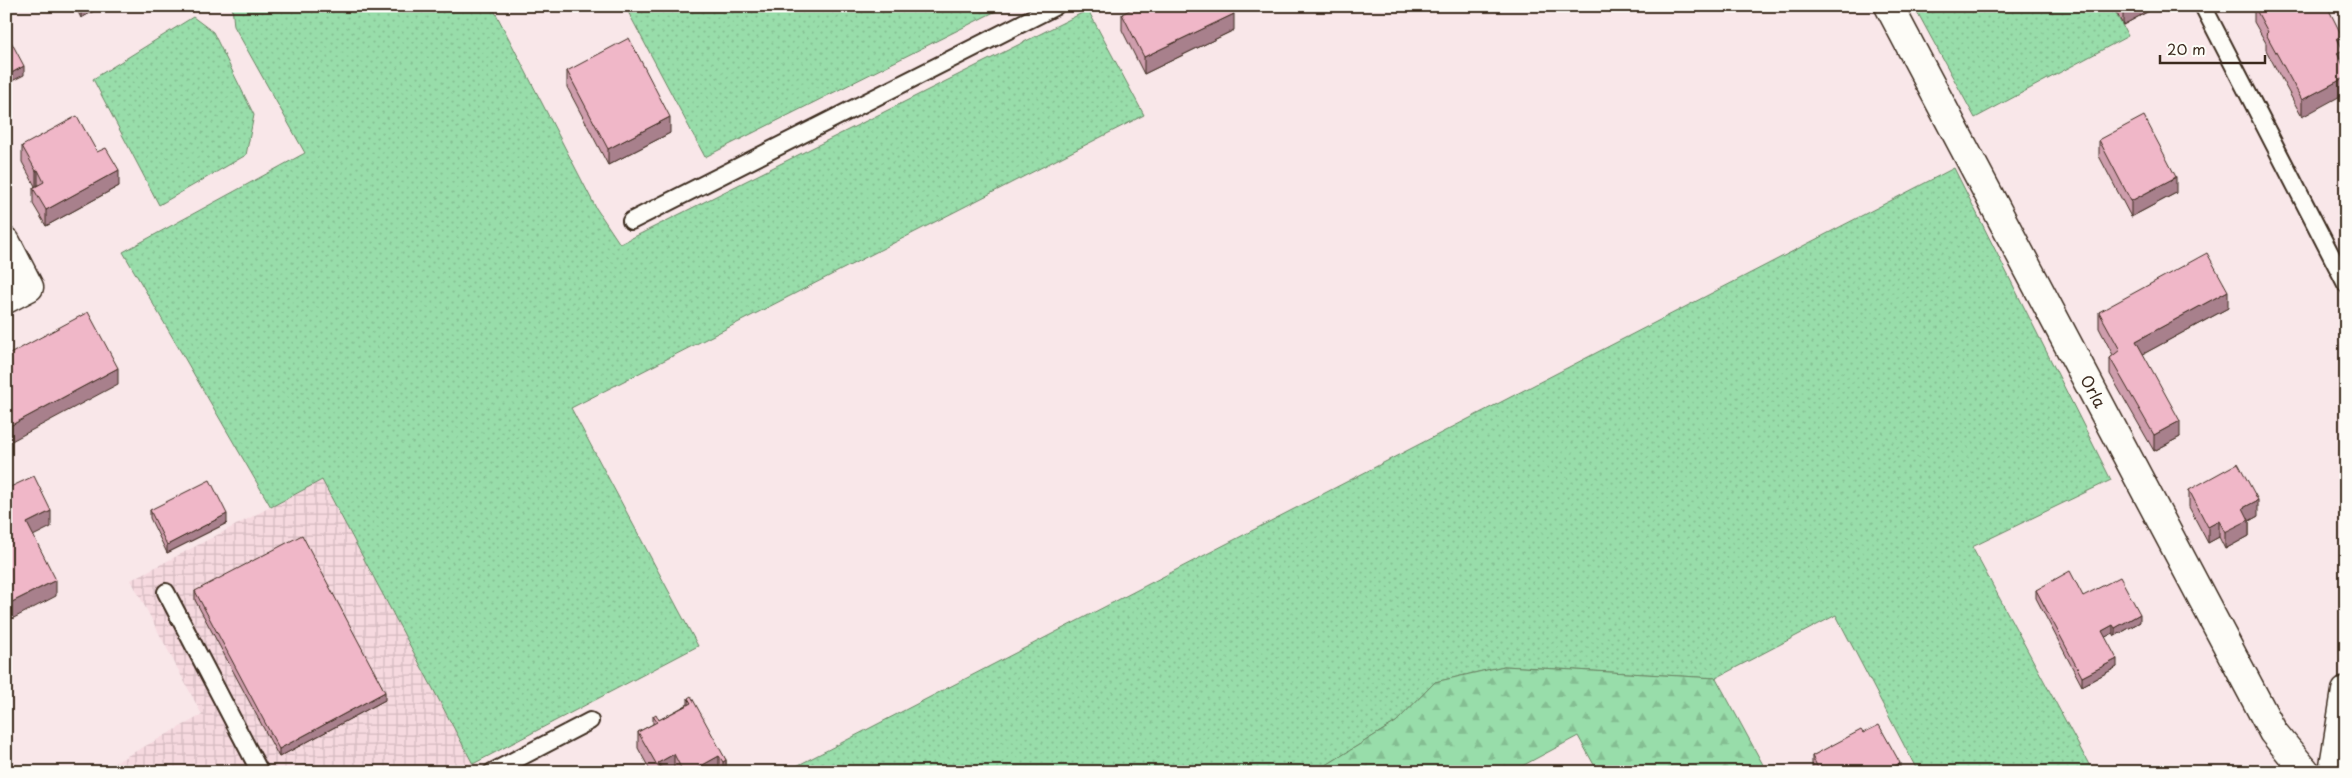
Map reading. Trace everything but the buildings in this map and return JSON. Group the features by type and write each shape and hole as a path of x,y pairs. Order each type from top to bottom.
{"street":[{"name":"Orla","path":"1889,6 2273,732 2306,772"},
{"path":"6,242 28,287 6,299"},
{"path":"2333,772 2346,691"}],"lane":[{"path":"631,221 1056,6"},
{"path":"2203,6 2346,284"},
{"path":"166,592 260,772"},
{"path":"492,772 590,721"}],"shaded area":[{"path":"322,480 473,764 459,772 98,772 202,715 131,580"}],"green space":[{"path":"232,6 492,6 596,208 620,244 1088,10 1144,115 571,408 698,646 473,764 322,480 271,507 123,252 305,153 234,26"},
{"path":"625,6 1006,6 705,157"},
{"path":"1914,6 2112,6 2128,36 1975,118"},
{"path":"193,17 213,32 254,115 246,155 159,205 93,79"},
{"path":"1954,168 2111,480 1972,547 2093,772 1918,772 1836,615 1716,678 1504,666 1435,682 1396,722 1315,772 785,772"},
{"path":"1504,666 1716,678 1767,772 1598,772 1578,736 1511,772 1315,772 1396,722 1435,682"}]}
